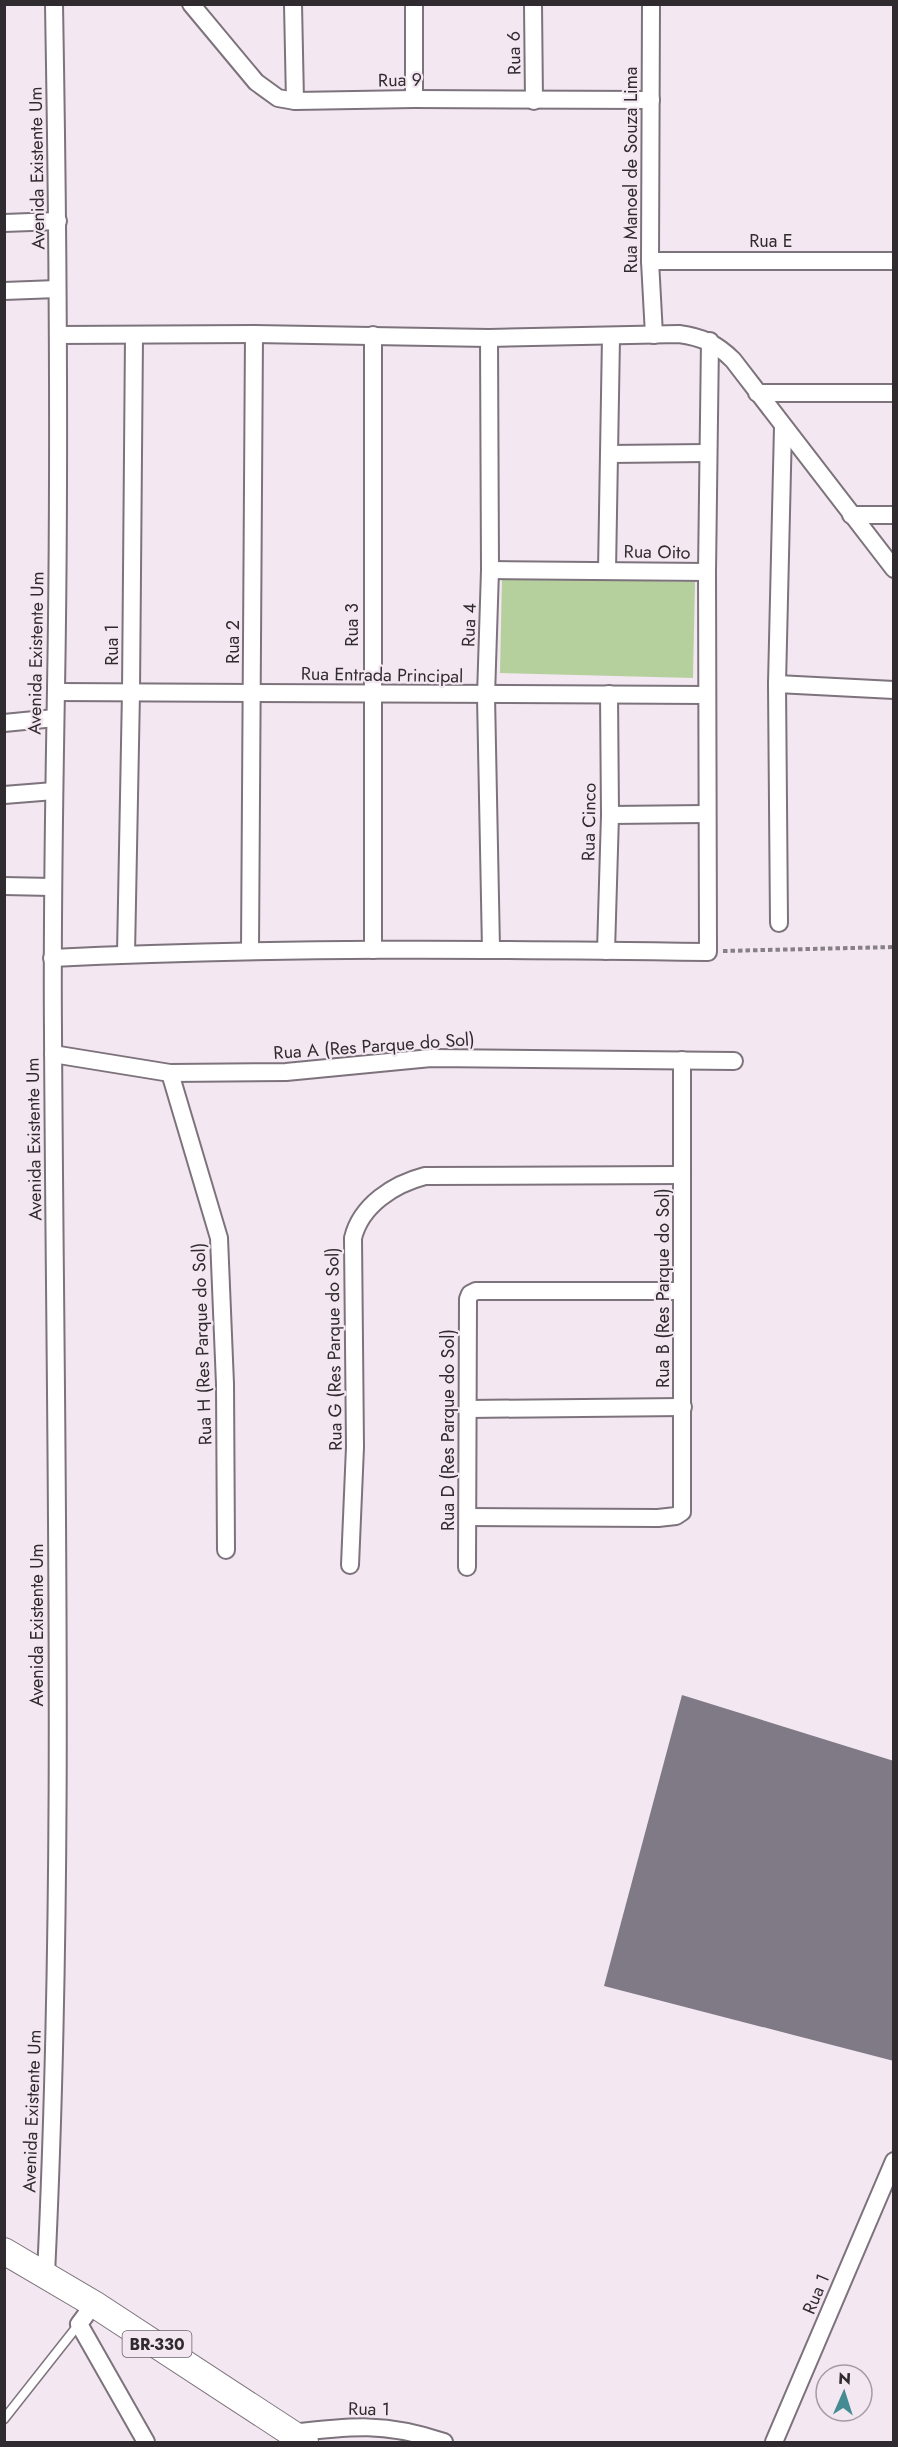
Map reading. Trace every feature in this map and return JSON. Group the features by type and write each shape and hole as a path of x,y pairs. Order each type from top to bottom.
{"main road":[{"name":"BR-330","path":"4,2251 94,2304 298,2438"}],"street":[{"name":"Avenida Existente Um","path":"46,2274 53,2114 56,1817 52,887 56,692 58,220 54,4"},
{"name":"Rua 9","path":"191,4 256,82 278,98 295,101 651,100"},
{"path":"293,4 295,101"},
{"path":"414,4 414,99"},
{"name":"Rua 6","path":"533,4 534,101"},
{"name":"Rua Manoel de Souza Lima","path":"651,4 650,261 654,335"},
{"path":"4,223 58,220"},
{"name":"Rua E","path":"650,261 894,261"},
{"path":"4,291 57,289"},
{"path":"58,335 254,334 489,338 686,335 710,341 733,360 894,569"},
{"name":"Rua 2","path":"250,950 254,334"},
{"name":"Rua 1","path":"126,954 134,336"},
{"name":"Rua 3","path":"372,336 373,950"},
{"path":"607,571 611,337"},
{"name":"Rua 4","path":"489,338 490,570 486,696 491,949"},
{"path":"52,958 250,950 491,949 708,952 707,453 710,341"},
{"path":"757,393 894,393"},
{"path":"779,923 777,684 783,427"},
{"path":"609,454 707,453"},
{"path":"851,515 894,515"},
{"name":"Rua Oito","path":"490,570 707,572"},
{"path":"777,684 894,690"},
{"name":"Rua Entrada Principal","path":"56,692 486,696 707,695"},
{"name":"Rua Cinco","path":"606,951 610,815 609,694"},
{"path":"4,723 55,718"},
{"path":"4,795 54,791"},
{"path":"610,815 706,814"},
{"path":"4,886 52,887"},
{"name":"Rua A (Res Parque do Sol)","path":"53,1054 170,1073 285,1072 431,1058 734,1061"},
{"name":"Rua B (Res Parque do Sol)","path":"468,1517 658,1518 679,1515 682,1507 684,1407 681,1291 682,1060"},
{"name":"Rua H (Res Parque do Sol)","path":"170,1073 219,1238 225,1384 226,1550"},
{"name":"Rua G (Res Parque do Sol)","path":"350,1565 355,1447 353,1238 364,1214 395,1187 425,1176 682,1175"},
{"name":"Rua D (Res Parque do Sol)","path":"467,1567 468,1299 470,1293 476,1291 681,1291"},
{"path":"468,1408 684,1407"},
{"name":"Rua 1","path":"774,2442 894,2161"},
{"path":"94,2304 79,2324 146,2442"},
{"name":"Rua 1","path":"298,2438 360,2426 403,2430 444,2442"}],"lane":[{"path":"4,2419 79,2324"}],"path":[{"path":"708,952 894,947"}],"green space":[{"path":"502,578 695,582 693,678 500,673"}],"building":[{"path":"682,1695 894,1761 894,2061 604,1986"}]}
